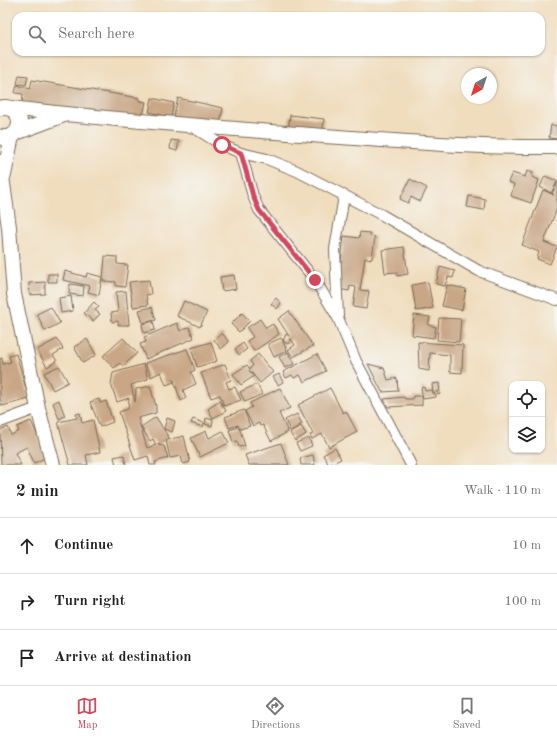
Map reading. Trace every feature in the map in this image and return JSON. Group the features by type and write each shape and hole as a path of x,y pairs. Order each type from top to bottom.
{"main road":[{"path":"3,107 18,115 20,119 20,124 9,135"}],"street":[{"path":"3,107 66,115 418,144 500,148 557,147"},
{"path":"3,181 9,135 66,115"},
{"path":"191,126 222,145 241,153 278,162 344,196 479,271 557,300"},
{"path":"241,153 253,196 259,210 315,280 338,318 356,361 411,465"},
{"path":"0,162 9,227 14,294 38,408 53,465"},
{"path":"338,318 335,249 344,196"},
{"path":"0,422 38,408"}],"building":[{"path":"19,75 28,76 26,85 17,84"},
{"path":"32,80 139,98 139,101 146,102 142,121 22,106 23,94 15,93 17,85 30,89"},
{"path":"152,98 174,103 171,117 149,112"},
{"path":"178,98 223,108 219,127 173,120"},
{"path":"290,115 324,119 322,137 288,133"},
{"path":"551,125 557,126 557,139 549,138"},
{"path":"171,140 179,141 177,151 170,149"},
{"path":"527,171 533,173 532,177 539,180 531,203 511,196 514,184 508,182 512,173 525,177"},
{"path":"545,176 557,181 551,193 540,187"},
{"path":"410,179 427,188 420,202 411,197 408,203 400,199"},
{"path":"557,182 557,208 544,242 557,247 550,264 537,259 539,252 522,245 543,190 554,195 552,194"},
{"path":"469,196 485,199 484,210 467,207"},
{"path":"360,232 370,233 370,236 375,237 372,259 365,258 360,290 369,291 366,309 353,307 356,287 350,286 349,291 338,289 344,236 359,238"},
{"path":"404,247 408,274 397,276 397,272 385,273 382,250"},
{"path":"105,256 117,257 117,264 128,265 125,287 116,286 116,282 103,281"},
{"path":"440,267 455,271 453,278 448,277 445,286 436,284"},
{"path":"65,271 86,277 87,273 102,277 99,295 88,292 90,286 63,280"},
{"path":"48,274 57,274 57,282 48,282"},
{"path":"234,275 236,289 222,291 220,277"},
{"path":"149,280 151,294 146,295 148,305 133,307 129,282"},
{"path":"45,282 45,294 30,295 29,283"},
{"path":"428,282 433,308 416,311 412,285"},
{"path":"70,284 84,286 83,296 69,294"},
{"path":"447,285 466,289 462,310 442,306"},
{"path":"126,291 129,325 118,325 118,321 112,322 111,313 118,312 116,292"},
{"path":"71,296 73,311 61,313 59,298"},
{"path":"276,298 281,303 277,309 271,304"},
{"path":"184,301 207,312 200,327 177,316"},
{"path":"94,302 99,307 95,310 100,314 93,321 84,313"},
{"path":"51,307 60,323 45,331 37,314"},
{"path":"152,307 156,320 143,323 139,310"},
{"path":"289,311 313,346 293,357 288,350 295,345 291,339 288,344 283,341 286,334 289,336 278,319"},
{"path":"242,313 250,321 239,332 231,324"},
{"path":"414,315 430,317 428,325 436,327 434,338 412,335"},
{"path":"439,318 461,319 459,342 437,340"},
{"path":"260,319 266,328 273,324 279,334 254,351 247,341 253,337 247,328"},
{"path":"153,321 155,330 144,333 142,324"},
{"path":"177,323 180,331 189,327 194,338 146,359 140,344 146,342 144,337"},
{"path":"222,333 229,342 221,349 214,340"},
{"path":"123,338 137,353 123,366 120,363 114,368 103,356"},
{"path":"281,338 287,351 274,357 268,344"},
{"path":"57,339 63,349 53,355 57,361 47,367 37,350"},
{"path":"87,339 96,355 83,363 74,347"},
{"path":"211,342 217,361 197,367 191,348"},
{"path":"418,342 463,345 462,373 450,372 450,355 430,353 429,371 419,369"},
{"path":"243,343 247,349 239,355 235,349"},
{"path":"187,349 195,370 191,372 196,384 183,390 186,398 181,401 173,378 174,382 166,385 161,372 151,377 145,363"},
{"path":"288,352 294,364 285,368 279,357"},
{"path":"16,354 29,399 2,406 0,397 0,359 2,358 3,364 11,362 9,356"},
{"path":"258,354 273,372 260,383 249,370 254,376 241,385 233,374 247,365 250,369 253,365 250,361"},
{"path":"317,354 326,371 304,382 300,375 294,378 292,375 286,378 283,372"},
{"path":"144,364 148,379 131,385 135,402 136,389 150,386 156,406 156,413 138,418 147,448 156,445 153,439 150,441 141,427 156,417 169,438 158,445 164,446 168,458 155,462 156,465 150,465 148,456 135,460 119,412 128,409 129,398 117,402 111,384 113,373"},
{"path":"225,364 231,380 226,382 229,389 235,387 241,400 224,406 220,395 211,398 201,373"},
{"path":"368,364 384,368 388,380 397,378 398,391 382,392"},
{"path":"59,366 68,382 53,390 44,373"},
{"path":"279,374 283,382 278,385 273,377"},
{"path":"439,383 440,394 438,395 437,391 433,393 432,384"},
{"path":"257,384 262,394 245,402 240,392"},
{"path":"424,387 425,391 432,390 433,394 436,394 436,397 423,399 421,388"},
{"path":"280,388 290,408 279,413 288,432 271,441 263,425 260,426 259,423 253,426 245,411 252,407 250,403"},
{"path":"330,388 343,413 346,411 357,432 329,447 322,434 312,439 310,435 313,434 298,405"},
{"path":"413,396 422,396 422,405 388,407 384,399 404,397 405,399 413,399"},
{"path":"99,399 100,403 106,401 113,422 100,427 90,402"},
{"path":"59,400 65,416 59,419 53,403"},
{"path":"220,401 226,411 213,418 208,409"},
{"path":"244,410 250,426 240,429 238,425 229,428 225,417"},
{"path":"80,413 82,423 93,420 100,452 86,455 88,465 70,465 58,422 77,418 76,414"},
{"path":"297,414 302,424 290,431 285,420"},
{"path":"167,418 175,421 172,432 164,429"},
{"path":"206,418 213,420 212,426 205,424"},
{"path":"193,419 204,423 203,427 191,423"},
{"path":"31,421 47,457 34,463 27,447 15,453 21,465 1,465 0,430 8,427 11,435 19,431 17,427"},
{"path":"301,426 306,434 295,441 290,433"},
{"path":"239,427 245,446 239,447 237,441 233,442 229,430"},
{"path":"206,431 209,438 223,431 229,443 200,457 191,438"},
{"path":"184,436 190,462 183,464 181,456 170,458 166,440"},
{"path":"309,438 312,446 300,451 296,443"},
{"path":"281,443 289,465 249,465 245,455"},
{"path":"335,448 341,459 329,465 323,455"},
{"path":"124,455 126,465 116,465 114,457"},
{"path":"313,455 315,465 301,465 300,458"}],"route":[{"path":"222,145 241,153 253,196 259,210 315,280"}]}
